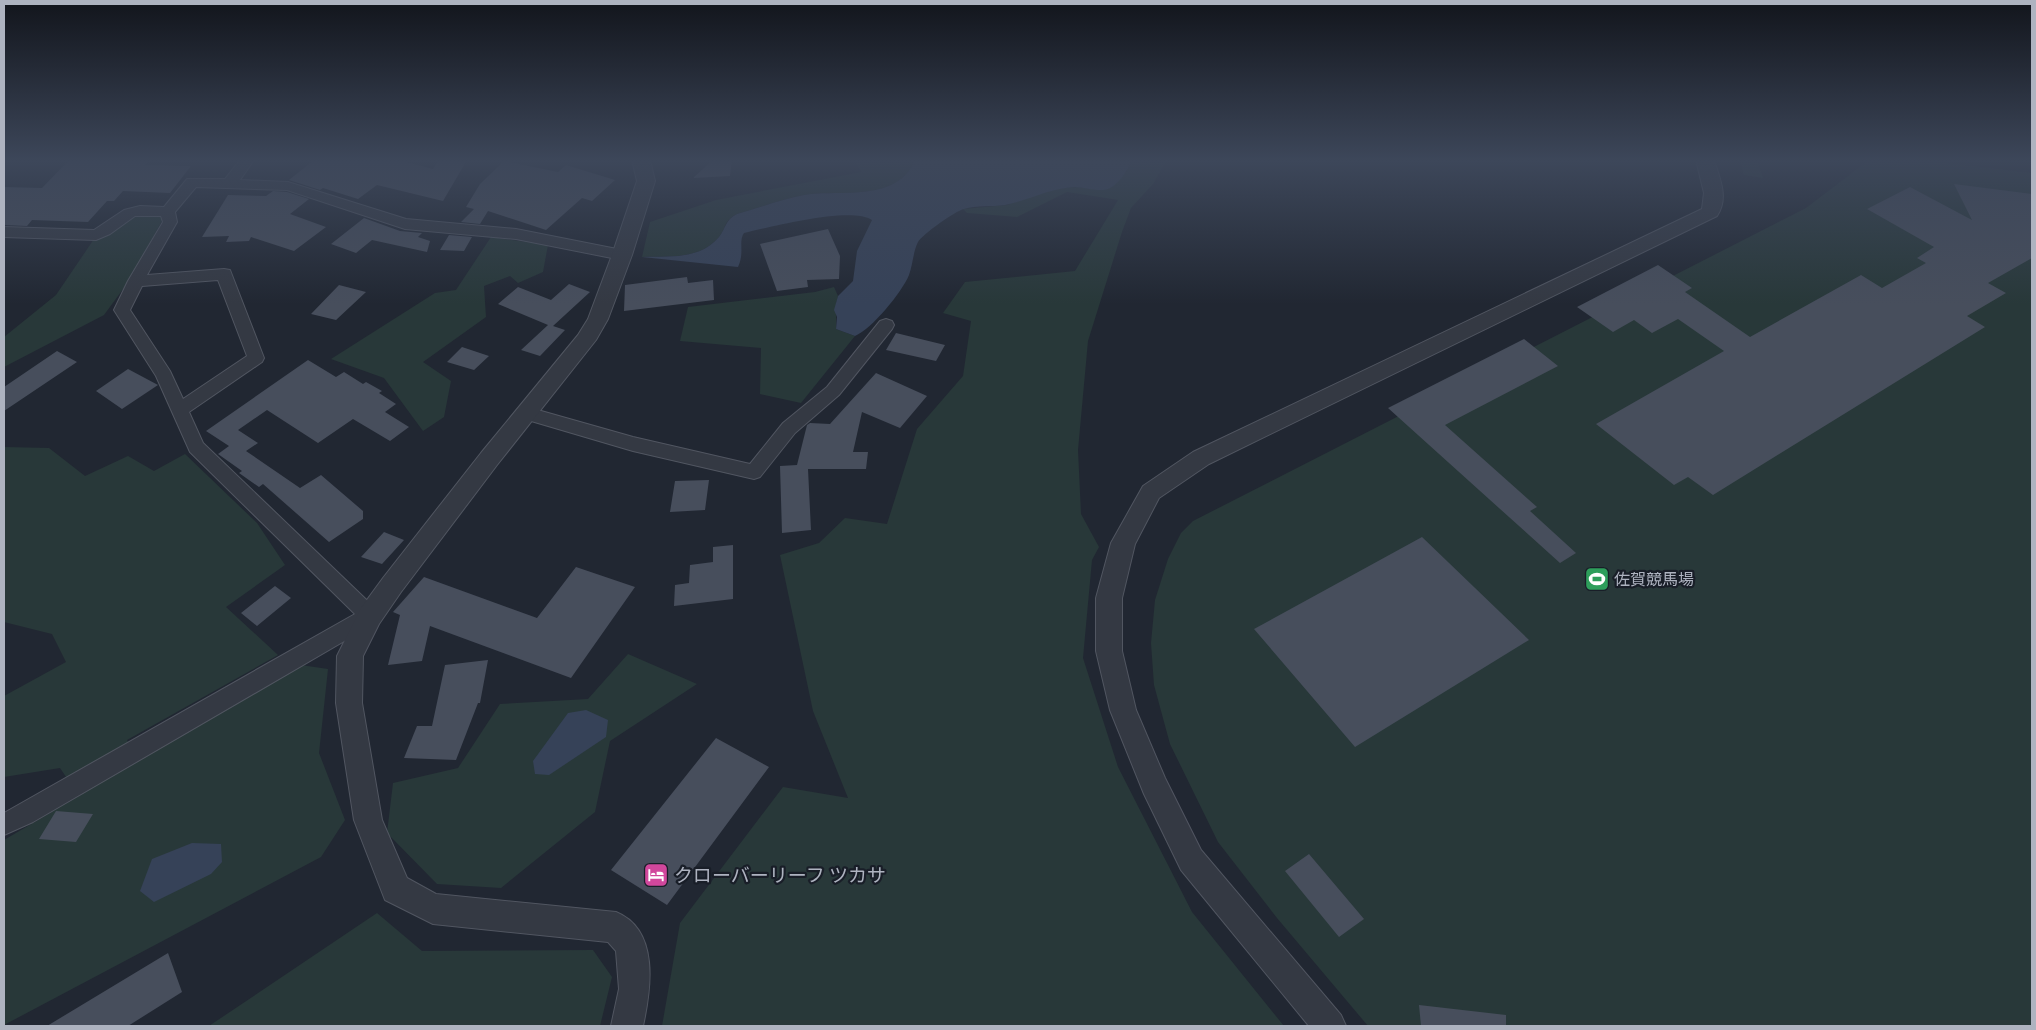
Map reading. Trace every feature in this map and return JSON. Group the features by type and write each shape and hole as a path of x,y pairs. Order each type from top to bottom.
{"street":[{"path":"171,208 168,212 170,222 136,281 122,310 164,375 196,447 370,616"},
{"path":"356,208 405,224 516,234 622,255"},
{"path":"627,1026 635,989 631,944 616,927 432,909 396,889 368,820 349,703 350,656 370,616 450,509 586,340 598,319 637,208"},
{"path":"1330,1026 1192,860 1154,784 1123,710 1109,652 1109,598 1123,543 1151,492 1201,458 1710,212 1712,208"},
{"path":"4,232 96,235 110,228 127,213 136,211 168,212"},
{"path":"136,281 224,274 256,358 179,410"},
{"path":"527,413 633,444 754,472 789,428 833,391 886,325"},
{"path":"4,824 25,814 370,616"}],"shaded area":[{"path":"692,208 756,208 733,217 727,222 719,237 703,250 684,255 642,257 650,222"},
{"path":"1035,208 1017,217 967,213 963,209"},
{"path":"1113,208 1131,208 1088,341 1078,450 1081,514 1099,547 1092,560 1083,658 1118,767 1192,912 1284,1026 662,1026 680,923 783,787 848,798 813,711 780,555 819,543 845,518 887,524 917,429 963,376 971,321 943,313 965,282 1075,271"},
{"name":"佐賀競馬場","path":"1806,208 2032,208 2032,1026 1368,1026 1277,918 1218,842 1170,744 1154,685 1151,643 1155,600 1168,559 1181,533 1193,521"},
{"path":"134,217 164,217 129,281 104,315 4,367 4,337 56,295 94,239"},
{"path":"491,237 548,245 543,272 518,283 510,276 484,286 486,317 423,362 451,381 444,417 423,431 384,378 331,359 435,293 456,290"},
{"path":"834,287 838,296 836,329 855,336 801,403 760,394 761,348 680,341 688,307 815,292"},
{"path":"4,447 49,448 85,476 128,456 154,471 185,454 257,523 285,565 226,607 278,655 127,740 136,757 301,665 328,669 319,753 345,820 321,857 4,1025 4,840 79,796 60,768 4,777 4,696 66,662 52,634 4,622"},
{"path":"628,654 697,684 610,741 595,812 501,888 437,884 387,833 393,783 458,768 500,704 588,699"},
{"path":"377,913 422,951 593,950 612,977 600,1026 209,1026"}],"water":[{"path":"756,208 969,208 947,218 918,242 909,275 900,291 870,326 855,336 836,329 837,317 834,310 838,296 853,281 857,251 872,220 861,216 829,216 744,233 738,267 642,257 684,255 703,250 719,237 728,222 737,214"},
{"path":"586,710 608,720 606,737 549,775 535,774 533,761 568,713"},
{"path":"192,843 221,844 222,862 211,874 154,902 140,891 152,859"}],"building":[{"path":"4,208 101,208 88,222 32,220 27,226 4,225"},
{"path":"220,208 298,208 290,214 326,227 294,251 251,237 249,241 226,242 229,236 202,237"},
{"path":"470,208 571,208 546,230 488,211 480,224 461,222 474,209"},
{"path":"1950,208 1972,220 1966,208 2032,208 2032,258 1988,283 2006,293 1967,316 1985,327 1713,495 1688,477 1674,485 1596,424 1724,351 1678,319 1652,333 1634,320 1613,332 1577,307 1658,265 1692,288 1685,292 1750,337 1861,275 1882,288 1926,263 1917,258 1934,247 1867,209"},
{"path":"364,218 400,231 422,233 418,237 430,241 427,252 372,240 356,253 331,244"},
{"path":"828,229 840,256 839,279 807,280 808,287 777,291 760,244"},
{"path":"449,235 472,237 464,251 440,250"},
{"path":"687,277 688,283 713,280 714,300 624,311 625,285"},
{"path":"569,284 590,292 553,326 565,330 540,356 521,350 548,325 498,304 518,287 551,300"},
{"path":"339,285 366,292 336,320 311,314"},
{"path":"896,333 945,345 936,361 886,350"},
{"path":"1524,339 1558,366 1445,425 1537,507 1530,511 1576,553 1560,563 1388,408"},
{"path":"462,347 489,356 474,370 447,362"},
{"path":"57,351 77,362 4,411 4,387"},
{"path":"308,360 336,377 344,372 363,384 366,382 382,391 379,393 396,404 385,412 409,427 390,441 353,419 318,443 267,410 238,430 258,443 246,451 300,488 321,475 363,511 363,519 329,542 263,484 259,487 239,473 242,471 218,454 229,446 206,431"},
{"path":"128,369 158,385 122,409 96,391"},
{"path":"876,373 927,396 900,428 862,412 853,452 868,452 866,469 808,469 811,530 782,533 780,466 797,465 807,425 810,423 830,424"},
{"path":"709,480 705,510 670,512 675,481"},
{"path":"384,532 404,540 382,564 361,557"},
{"path":"1422,537 1529,640 1355,747 1254,629"},
{"path":"733,545 733,599 674,606 675,585 689,583 690,565 713,562 713,547"},
{"path":"576,567 635,587 571,678 430,626 422,661 388,665 400,615 393,612 424,577 537,618"},
{"path":"275,586 291,598 257,626 241,613"},
{"path":"488,660 480,703 478,703 456,760 404,758 417,726 432,726 445,665"},
{"path":"716,738 769,767 667,905 611,870"},
{"path":"56,811 93,814 76,842 39,839"},
{"path":"1309,854 1364,919 1339,937 1285,871"},
{"path":"168,953 182,992 128,1026 47,1026"},
{"path":"1419,1005 1506,1015 1506,1026 1421,1026"}],"place":[{"name":"佐賀競馬場","path":"1597,579"},
{"name":"クローバーリーフ ツカサ","path":"656,875"}]}
